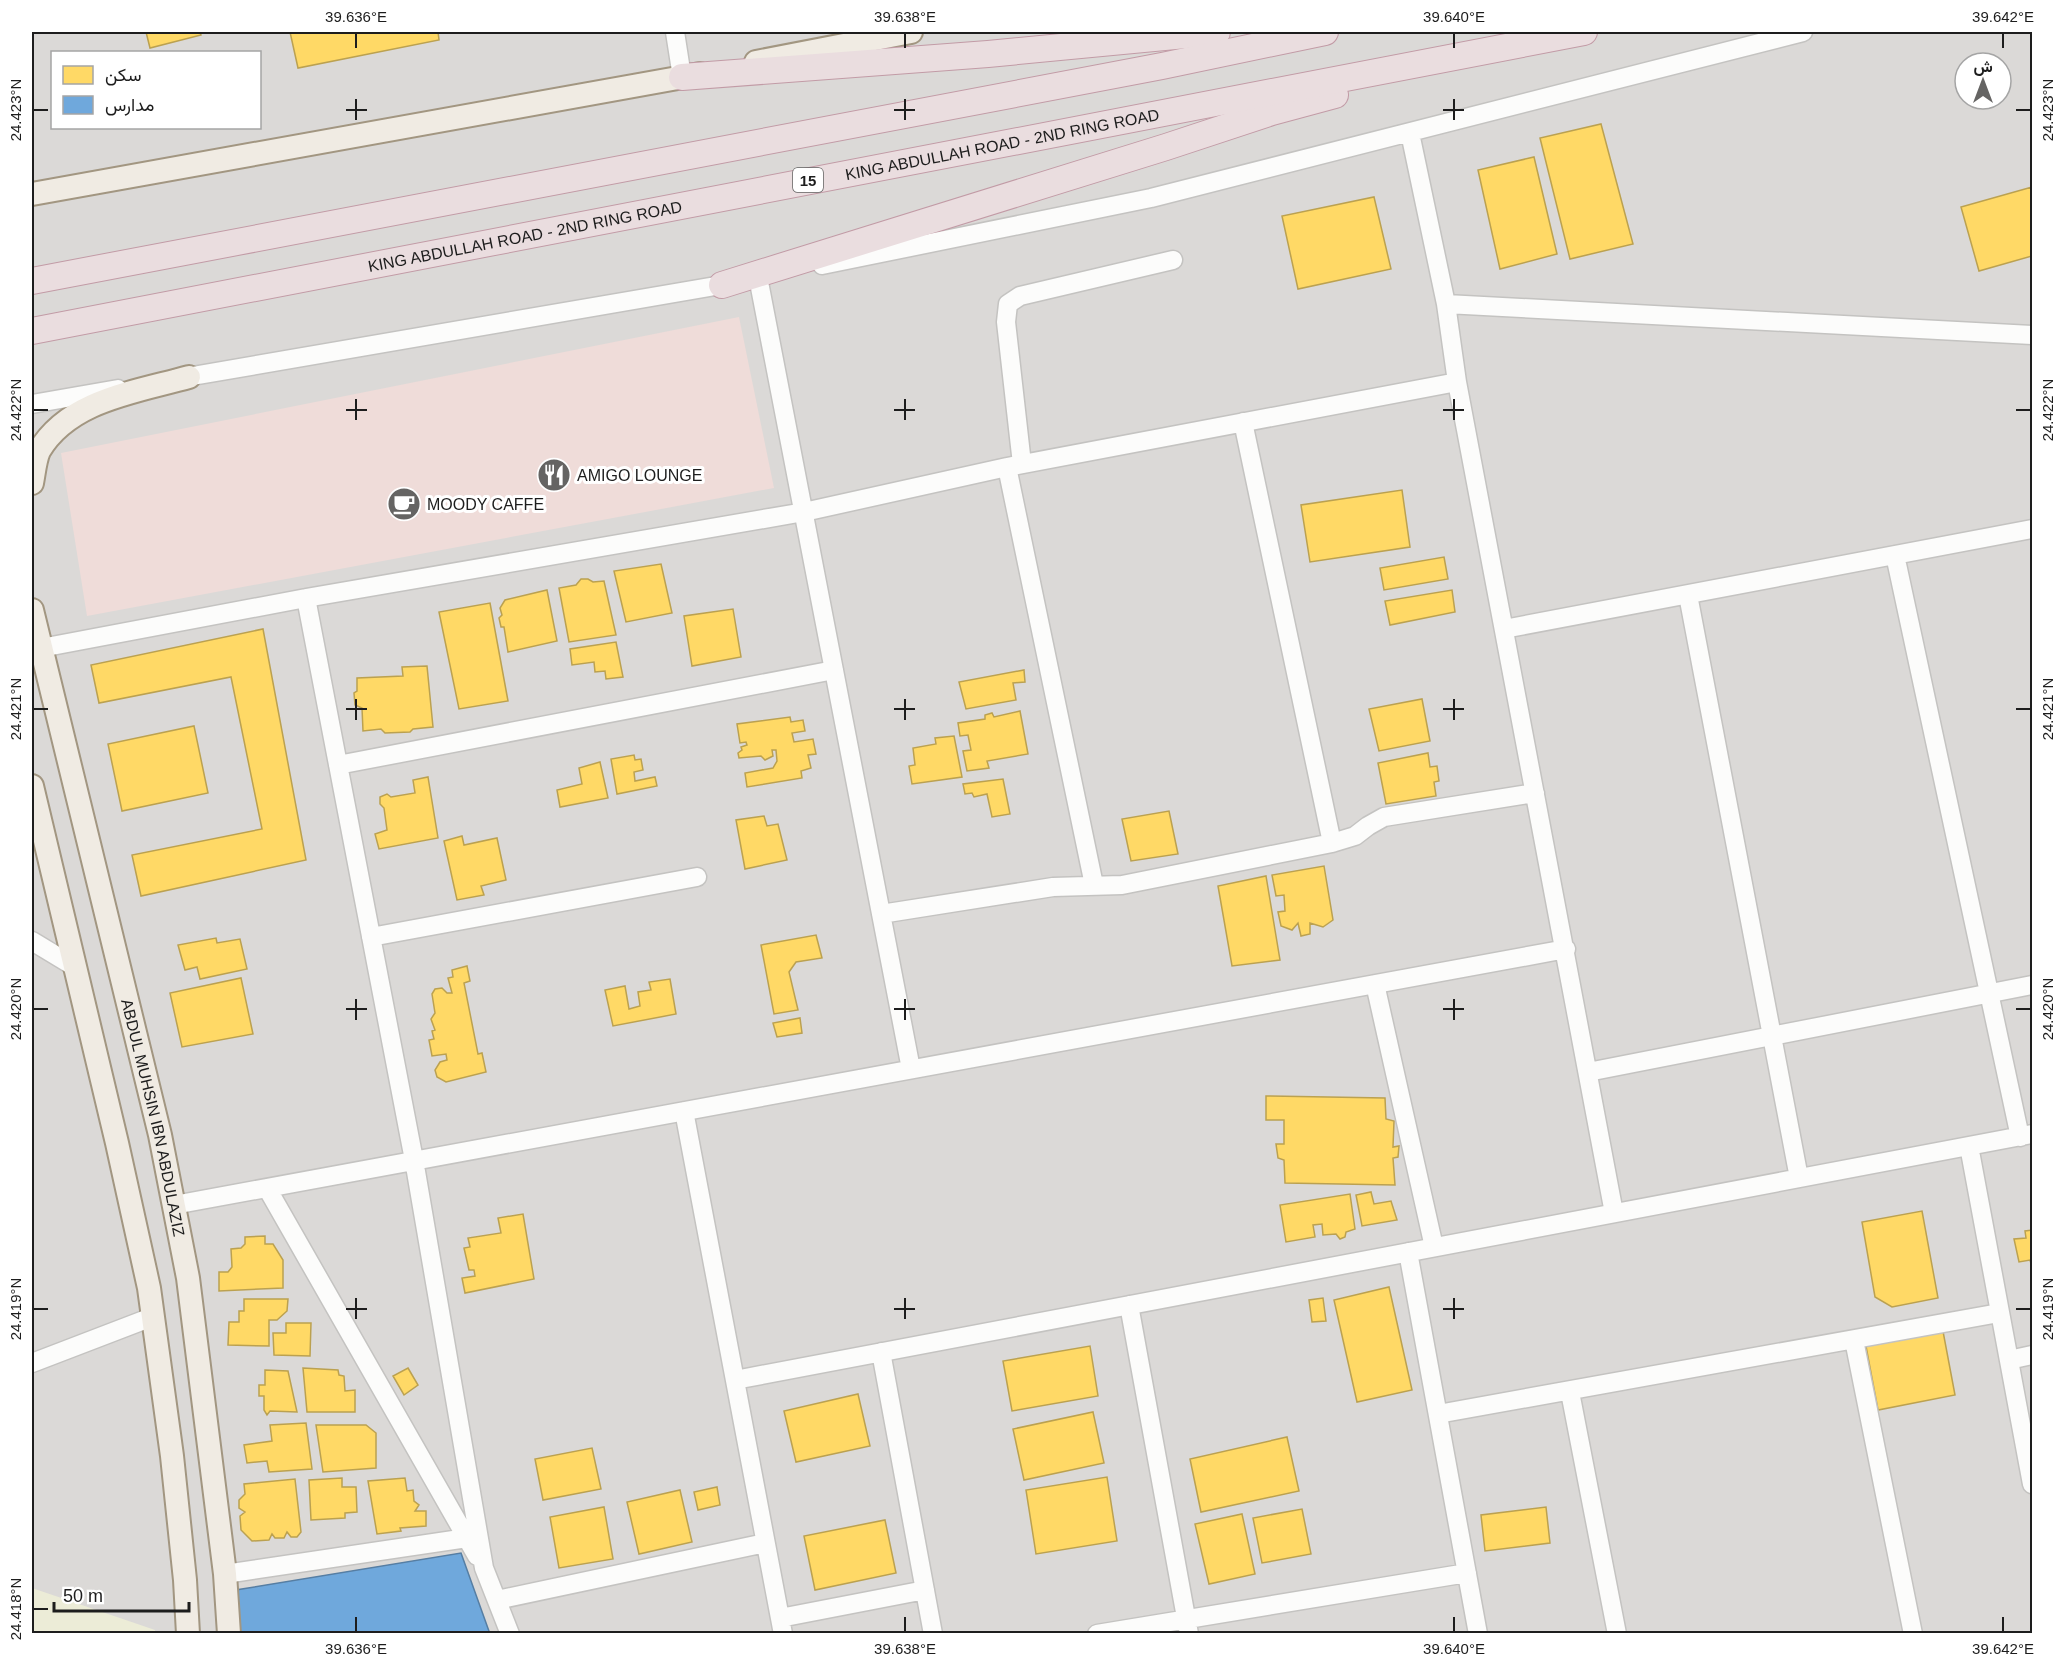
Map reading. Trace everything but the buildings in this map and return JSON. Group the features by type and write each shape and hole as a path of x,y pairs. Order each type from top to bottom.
{"highway":[{"path":"682,77 988,54 1217,32"},
{"path":"32,281 1150,69 1324,32"},
{"name":"KING ABDULLAH ROAD - 2ND RING ROAD","path":"32,331 1584,32"},
{"path":"722,285 1272,112 1549,38"}],"main road":[{"path":"32,194 682,77 911,32"},
{"path":"32,189 54,190"},
{"path":"32,483 38,453 60,424 90,406 189,377"},
{"name":"ABDUL MUHSIN IBN ABDULAZIZ","path":"32,603 32,612 160,1135 174,1204 188,1278 225,1574 229,1634"},
{"path":"32,786 149,1288 172,1456 188,1634"}],"street":[{"path":"675,32 682,77"},
{"path":"32,404 722,285 1151,198 1803,32"},
{"path":"1410,133 1446,304 1457,382 1566,949 1614,1213"},
{"path":"1094,885 1015,465 1006,322 1008,304 1020,296 1173,260"},
{"path":"758,278 911,1069"},
{"path":"1446,304 2032,335"},
{"path":"41,648 306,598 804,512 1015,465 1457,382"},
{"path":"1243,422 1332,843"},
{"path":"1504,629 2032,529"},
{"path":"735,1380 2026,1135 1989,993 1894,555"},
{"path":"1688,595 1799,1178"},
{"path":"306,598 414,1161 484,1568"},
{"path":"338,765 834,670"},
{"path":"881,914 1053,887 1122,885 1332,843 1355,836 1384,817 1535,793"},
{"path":"371,937 697,877"},
{"path":"32,941 75,967"},
{"path":"174,1204 1566,949"},
{"path":"1375,984 1434,1247"},
{"path":"1588,1072 2032,985"},
{"path":"684,1111 782,1626 925,1590"},
{"path":"1969,1146 2032,1484"},
{"path":"267,1188 484,1568 510,1634"},
{"path":"1408,1252 1478,1634"},
{"path":"1129,1305 1188,1626"},
{"path":"1438,1414 1999,1313"},
{"path":"32,1363 152,1317"},
{"path":"1854,1340 1913,1634"},
{"path":"880,1352 933,1634"},
{"path":"2009,1359 2032,1355"},
{"path":"1570,1392 1617,1634"},
{"path":"225,1574 467,1538"},
{"path":"497,1600 765,1543"},
{"path":"1096,1634 1188,1626 1467,1573"}],"shaded area":[{"path":"32,32 2032,32 2032,1633 32,1633"},
{"path":"739,317 774,488 87,616 61,453"}],"green space":[{"path":"32,1588 155,1630 155,1633 32,1633"}],"place":[{"name":"AMIGO LOUNGE","path":"554,475"},
{"name":"MOODY CAFFE","path":"404,504"}]}
